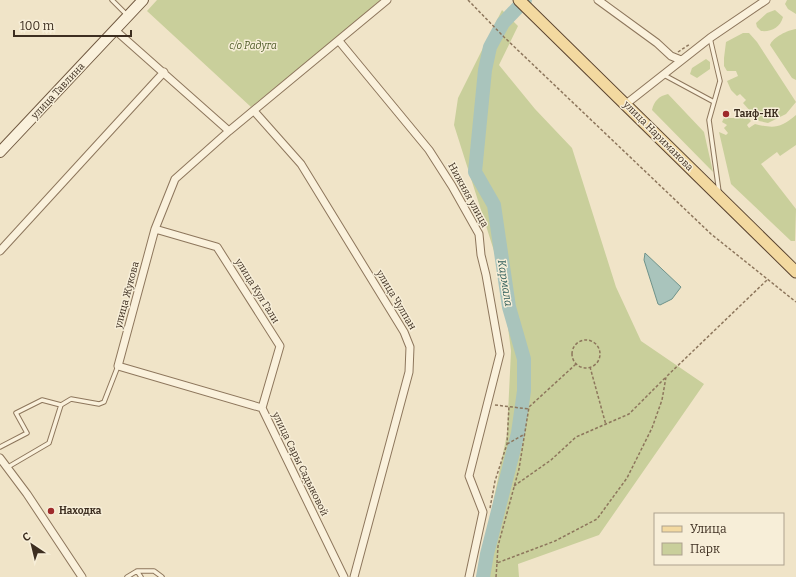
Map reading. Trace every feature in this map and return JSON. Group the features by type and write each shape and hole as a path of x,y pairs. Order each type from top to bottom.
{"main road":[{"name":"улица Тавлина","path":"0,152 143,0"},
{"name":"улица Нариманова","path":"519,0 796,272"}],"street":[{"name":"улица Жукова","path":"118,366 155,229 175,180 229,131 387,0"},
{"path":"598,0 657,43 671,56 681,60"},
{"path":"626,104 710,38 766,0"},
{"path":"115,30 229,131"},
{"name":"Нижняя улица","path":"339,41 429,150 452,186 479,234 481,256 486,275 500,354 470,476 483,512 469,577"},
{"path":"0,251 164,72"},
{"name":"улица Чулпан","path":"254,111 301,164 404,332 410,347 409,372 354,577"},
{"name":"улица Кул Гали","path":"155,229 217,247 280,346 262,408"},
{"name":"улица Сары Садыковой","path":"118,366 262,408 344,577"},
{"path":"0,458 8,467 82,577"}],"lane":[{"path":"112,0 128,16"},
{"path":"710,38 720,81 709,120 719,197"},
{"path":"663,75 714,102"},
{"path":"0,447 27,433 16,413 42,400 61,404 71,399 99,404 104,402 118,366"},
{"path":"8,467 49,443 61,404"},
{"path":"127,577 137,571 154,571 162,577"},
{"path":"137,571 141,577"}],"path":[{"path":"468,0 492,26 711,234 796,302"},
{"path":"514,486 551,460 576,437 629,414 767,279"},
{"path":"582,340 592,340 599,346 601,356 596,364 590,367 583,368 576,364 572,354 574,345 582,340"},
{"path":"496,577 498,546 514,486 528,408 576,364"},
{"path":"590,367 606,424"},
{"path":"497,563 555,541 597,519 627,478 652,428 662,400 666,377"},
{"path":"487,404 528,408"},
{"path":"489,512 495,481 507,444 510,407"},
{"path":"507,444 524,434"}],"green space":[{"name":"с/о Радуга","path":"157,0 380,0 328,45 251,107 147,11"},
{"path":"787,0 796,0 796,14 788,9 785,4"},
{"path":"502,10 518,26 499,65 535,109 572,148 616,287 641,341 704,384 599,535 518,564 519,577 478,577 507,434 511,351 501,273 454,125 458,98"},
{"path":"775,10 783,17 780,24 772,30 761,31 757,27 756,23 767,13"},
{"path":"796,29 796,80 792,78 770,45 774,39 781,34"},
{"path":"743,33 749,33 757,42 796,102 786,114 768,123 759,121 743,103 746,100 740,94 737,96 731,90 727,81 738,76 736,71 727,71 724,66 726,42"},
{"path":"706,59 710,62 710,69 697,78 690,74 692,68"},
{"path":"668,94 704,132 713,172 652,110 657,99"},
{"path":"744,113 751,121 747,125 749,128 755,124 768,127 781,125 796,115 796,145 780,156 777,152 761,164 796,209 795,241 791,241 731,184 719,132 726,135 728,133 724,128 727,125 722,122 724,118 739,118"}],"water":[{"path":"645,253 681,287 672,299 660,305 658,304 644,260"}],"waterway":[{"name":"Кармала","path":"483,577 487,554 518,433 524,391 524,359 509,307 494,205 475,172 485,70 490,47 503,23 525,0"}],"place":[{"name":"Таиф-НК","path":"726,114"},
{"name":"Находка","path":"51,511"}]}
